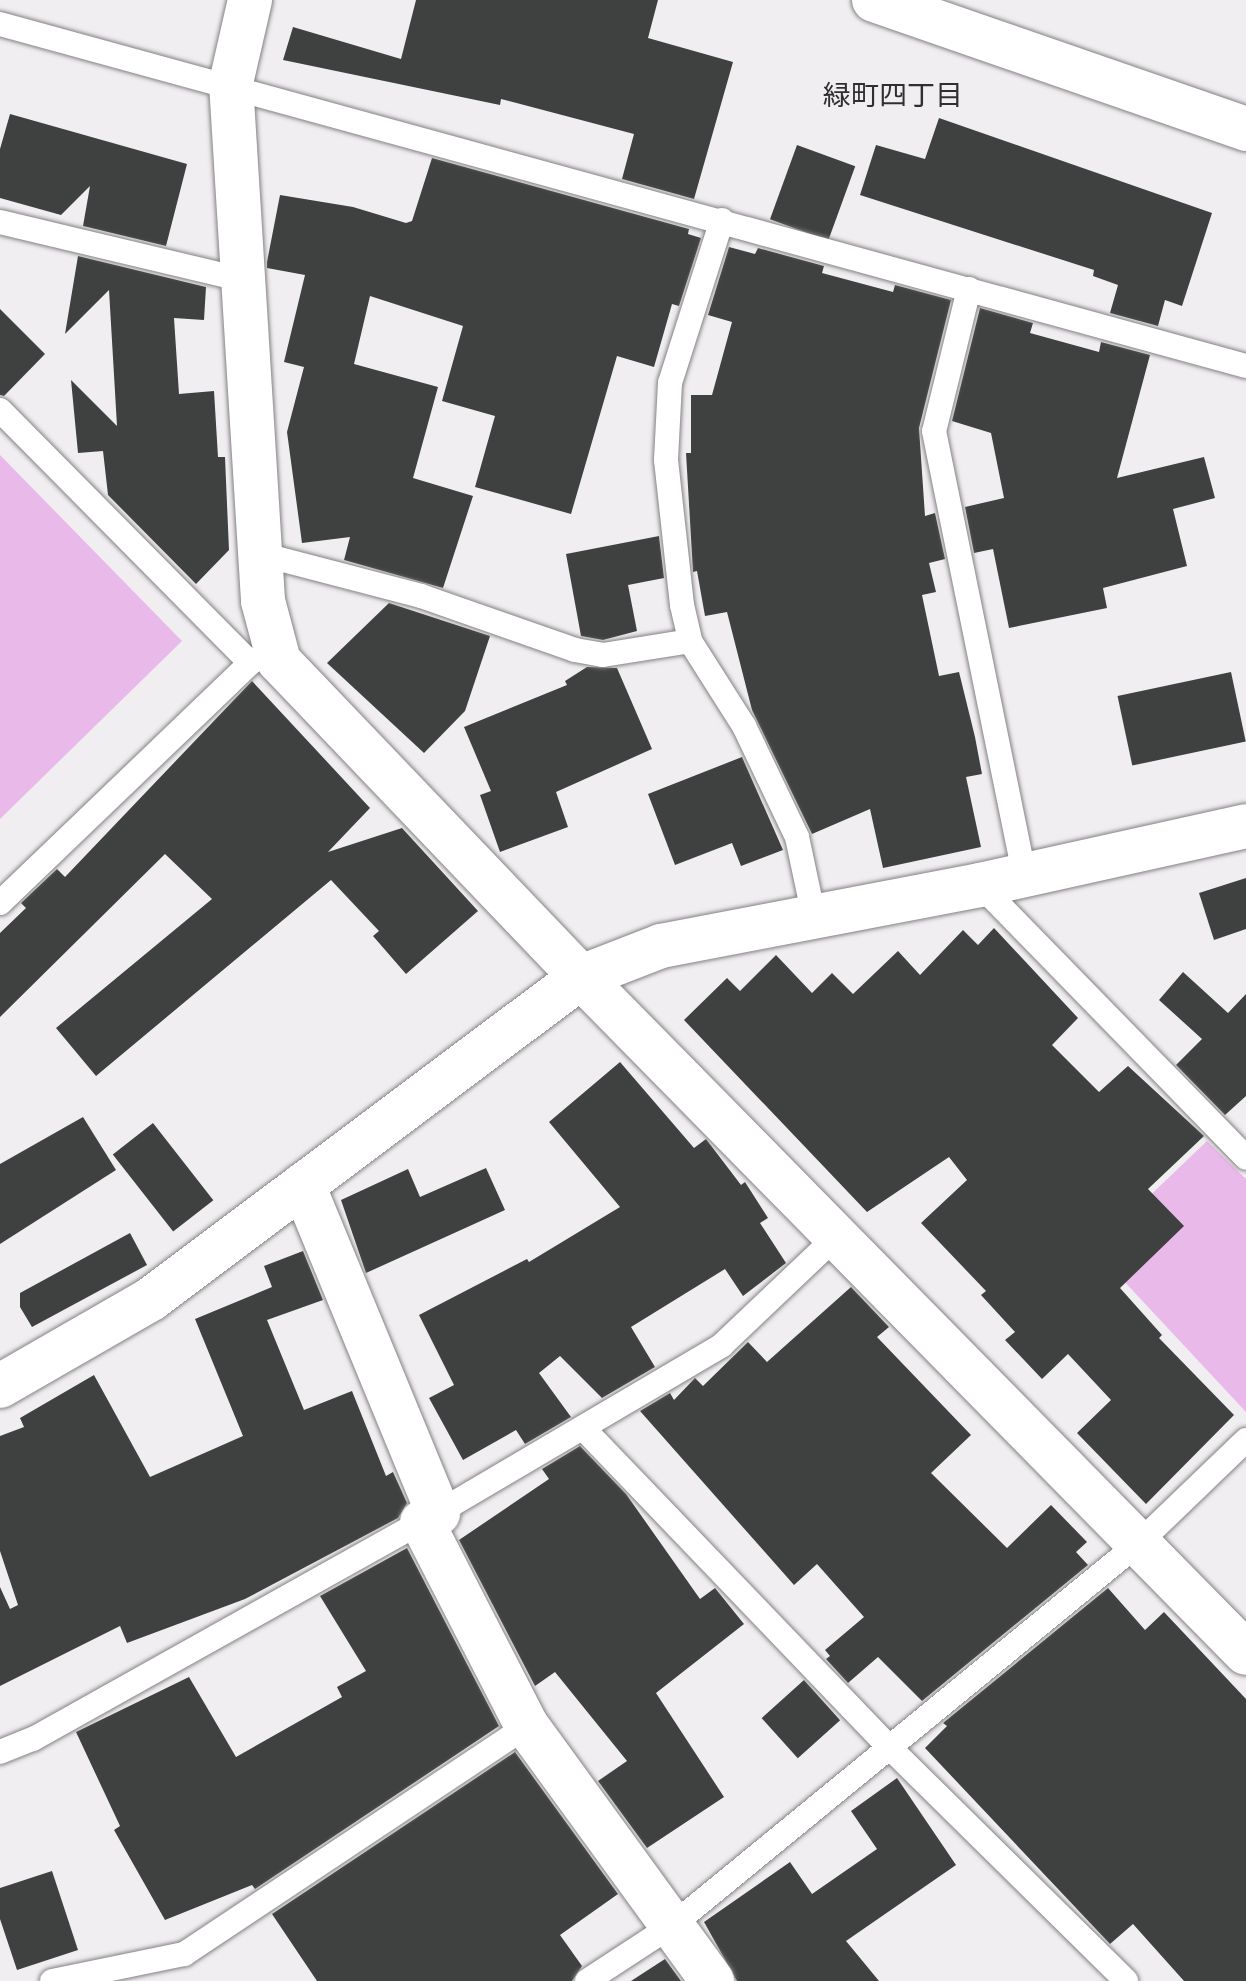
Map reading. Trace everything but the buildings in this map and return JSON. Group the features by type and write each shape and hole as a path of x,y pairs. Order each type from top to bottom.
{"street":[{"path":"250,0 231,83 263,601 263,656 279,661 581,977 1246,1653"},
{"path":"874,0 1246,129"},
{"path":"0,1386 151,1299 581,977 661,946 980,885 1246,826"},
{"path":"303,1185 430,1518 527,1726 674,1924 712,1981"}],"lane":[{"path":"0,24 231,83 1246,366"},
{"path":"722,220 670,383 666,460 690,641 744,726 797,837 814,917"},
{"path":"0,222 243,280"},
{"path":"969,289 934,431 1024,875"},
{"path":"0,410 263,656 0,903"},
{"path":"260,554 421,596 575,650 603,655 690,641"},
{"path":"980,885 1246,1158"},
{"path":"0,1752 33,1739 430,1518 722,1345 836,1237"},
{"path":"583,1428 889,1747 1126,1981"},
{"path":"587,1981 674,1924 1140,1542 1246,1440"},
{"path":"52,1981 184,1954 527,1726"}],"shaded area":[{"path":"0,455 182,641 0,819"},
{"path":"1207,1141 1246,1179 1246,1412 1094,1249"}],"district":[{"name":"緑町四丁目","path":"893,95"}]}
